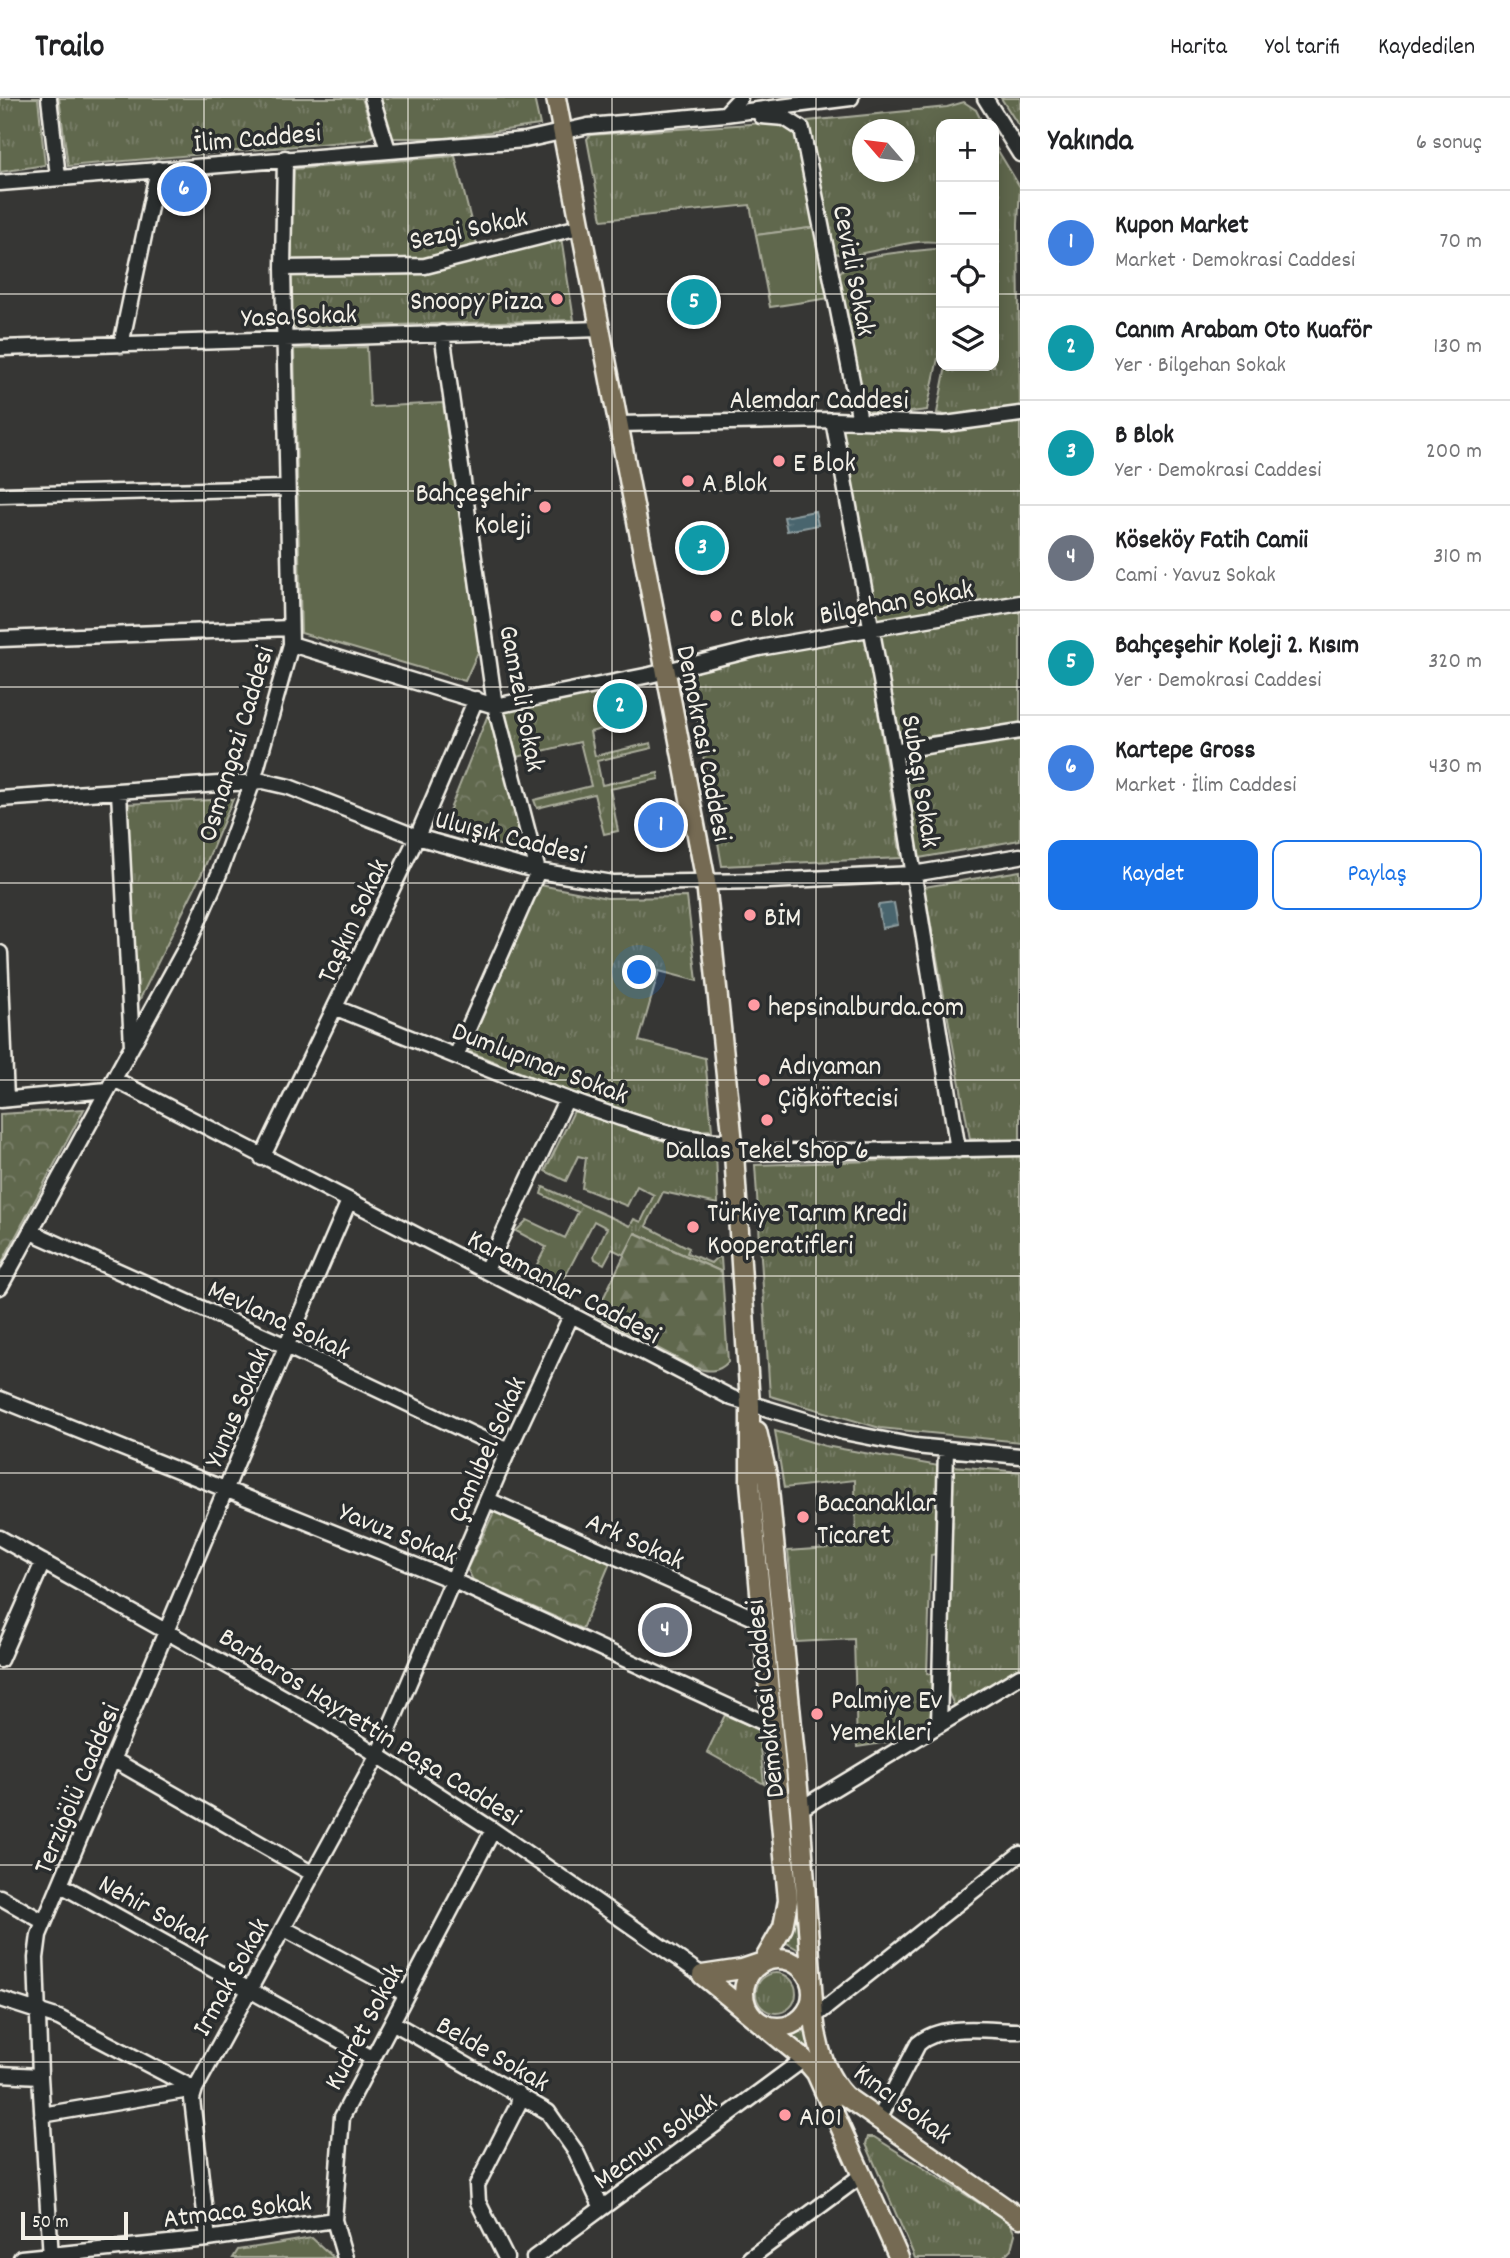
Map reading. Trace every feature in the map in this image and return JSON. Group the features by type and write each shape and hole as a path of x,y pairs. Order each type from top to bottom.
{"main road":[{"name":"Demokrasi Caddesi","path":"556,98 706,882 734,1147 750,1405 750,1482 788,1900 782,1927 763,1962"},
{"name":"Demokrasi Caddesi","path":"750,1405 768,1479 804,1806 814,1990"},
{"path":"702,1975 742,1969 763,1962 774,1959 796,1964 804,1971 814,1990 805,2014 796,2021 776,2027 755,2018 748,2010 744,1989 747,1978 763,1962"},
{"path":"702,1975 804,2059 816,2073 899,2258"},
{"name":"Kıncı Sokak","path":"814,1990 814,2017 820,2050 831,2079 845,2096 1020,2218"}],"street":[{"path":"49,98 58,177"},
{"path":"372,98 388,150"},
{"path":"725,114 740,98"},
{"name":"İlim Caddesi","path":"0,183 525,140 588,127 851,98"},
{"path":"985,98 1020,155"},
{"name":"Cevizli Sokak","path":"725,114 785,118 802,129 860,421"},
{"name":"Osmangazi Caddesi","path":"0,1287 190,940 219,874 253,781 291,645 283,268 285,158"},
{"path":"121,345 158,169"},
{"name":"Sezgi Sokak","path":"283,268 425,266 579,227"},
{"name":"Yasa Sokak","path":"0,348 600,329"},
{"name":"Gamzeli Sokak","path":"442,334 495,706 538,871"},
{"name":"Alemdar Caddesi","path":"617,424 832,420 945,424 1020,414"},
{"name":"Subaşı Sokak","path":"832,420 894,751 958,1150"},
{"path":"0,495 286,488"},
{"name":"Bilgehan Sokak","path":"495,706 759,648 1020,603"},
{"path":"0,639 290,628"},
{"path":"291,645 495,706"},
{"name":"Taşkın Sokak","path":"262,1158 337,1008 417,837 476,699"},
{"path":"894,751 1020,731"},
{"name":"Uluışık Caddesi","path":"0,799 253,781 289,787 417,837 538,871 612,883 913,874 1020,856"},
{"path":"119,792 132,1048"},
{"path":"456,1056 538,871"},
{"path":"0,953 3,1100 111,1085"},
{"name":"Dumlupınar Sokak","path":"337,1008 566,1100 667,1133 734,1147 958,1150 1020,1148"},
{"name":"Karamanlar Caddesi","path":"111,1085 486,1270 681,1375 750,1405 844,1432 946,1450 1020,1456"},
{"path":"486,1270 566,1100"},
{"name":"Yunus Sokak","path":"167,1632 349,1201"},
{"name":"Mevlana Sokak","path":"31,1232 286,1346 508,1451"},
{"name":"Çamlıbel Sokak","path":"378,1755 508,1451 572,1316"},
{"name":"Yavuz Sokak","path":"0,1399 454,1581 773,1727"},
{"path":"939,1725 946,1450"},
{"name":"Ark Sokak","path":"488,1500 763,1622"},
{"name":"Barbaros Hayrettin Paşa Caddesi","path":"0,1538 283,1695 493,1830 702,1975"},
{"path":"0,1660 43,1562"},
{"name":"Terzigölü Caddesi","path":"51,2255 40,2076 37,1946 44,1922 167,1632"},
{"path":"804,1806 1020,1676"},
{"name":"Irmak Sokak","path":"208,2239 192,2099 195,2089 378,1755"},
{"path":"114,1760 313,1874"},
{"name":"Kudret Sokak","path":"345,2258 334,2220 342,2117 493,1830"},
{"path":"814,2017 1020,1854"},
{"name":"Nehir Sokak","path":"61,1885 372,2057"},
{"path":"0,1897 44,1922"},
{"path":"283,1928 407,1994"},
{"path":"0,1999 59,2018 195,2089"},
{"name":"Belde Sokak","path":"392,2022 519,2093 558,2122 576,2152 602,2208"},
{"path":"878,2120 918,2044 926,2037 947,2031 1020,2031"},
{"name":"Mecnun Sokak","path":"534,2258 804,2059"},
{"path":"0,2074 40,2076"},
{"path":"42,2115 195,2089"},
{"path":"506,2258 478,2203 477,2185 519,2103 519,2093"},
{"path":"750,2258 862,2175"},
{"name":"Atmaca Sokak","path":"21,2258 208,2239 334,2220"}],"green space":[{"path":"0,98 38,98 45,165 0,172"},
{"path":"59,98 362,98 374,135 365,140 68,166"},
{"path":"381,98 534,98 540,125 448,138 392,138"},
{"path":"1001,98 1020,98 1020,128"},
{"path":"964,102 976,110 980,119 936,119 936,243 914,242 857,254 835,253 808,121 947,107"},
{"path":"778,122 796,131 817,227 756,235 750,205 602,220 587,139 590,135"},
{"path":"999,152 1020,187 1020,407 952,417 937,413 945,371 999,371"},
{"path":"455,156 477,245 420,260 291,260 294,169"},
{"path":"817,227 830,298 770,307 756,235"},
{"path":"561,237 574,320 291,328 290,276 420,274"},
{"path":"936,249 936,368 927,410 894,414 864,410 839,274 856,261 897,252"},
{"path":"367,347 370,407 443,403 479,650 465,681 301,633 294,349"},
{"path":"1020,421 1020,597 878,620 874,614 841,428 963,430"},
{"path":"1020,610 1020,723 912,739 901,737 878,635"},
{"path":"862,637 867,642 901,858 722,866 689,673 716,664"},
{"path":"624,686 630,722 590,732 595,756 651,743 652,748 597,761 602,785 658,773 659,779 610,789 618,831 604,834 594,794 537,808 534,800 591,786 580,742 517,757 505,712"},
{"path":"489,712 525,852 442,829"},
{"path":"1020,739 1020,840 919,858 904,769 910,756"},
{"path":"233,799 202,873 137,1005 125,804"},
{"path":"1020,871 1020,1140 970,1139 924,887"},
{"path":"540,885 607,898 687,897 697,981 659,971 639,1041 705,1058 712,1130 689,1129 656,1121 468,1051"},
{"path":"84,1109 0,1266 0,1114"},
{"path":"574,1111 663,1140 716,1152 718,1204 663,1192 646,1226 689,1248 687,1253 711,1263 717,1257 721,1258 722,1272 636,1233 624,1255 612,1249 604,1264 595,1259 594,1255 607,1228 594,1221 556,1294 529,1280 546,1247 516,1231 527,1220 565,1238 578,1212 541,1194 543,1187 630,1226 634,1219 641,1222 654,1195 637,1186 627,1206 582,1188 586,1158 578,1156 566,1181 545,1171"},
{"path":"1020,1156 1020,1442 880,1428 770,1396 755,1165"},
{"path":"635,1233 722,1272 728,1362 724,1366 712,1370 693,1367 595,1315"},
{"path":"775,1431 825,1446 939,1466 936,1554 931,1555 927,1673 931,1674 931,1710 924,1727 907,1737 857,1747 854,1639 797,1642 788,1551 856,1546 855,1480 784,1488"},
{"path":"954,1466 1020,1472 1020,1669 961,1705 954,1705 946,1687"},
{"path":"494,1512 610,1563 582,1629 473,1580 467,1569"},
{"path":"725,1715 758,1729 764,1784 707,1752"},
{"path":"795,1849 804,1953 785,1942 794,1912"},
{"path":"776,1973 784,1974 790,1979 795,1985 795,2001 790,2007 784,2012 776,2013 768,2012 762,2007 757,2001 756,1993 757,1985 762,1979 768,1974"},
{"path":"805,2027 813,2057 789,2035"},
{"path":"868,2137 874,2137 1009,2222 1015,2234 1011,2249 1002,2258 915,2258 866,2144"},
{"path":"312,2238 334,2258 233,2258 238,2250"}],"water":[{"path":"815,511 818,525 787,531 784,517"},
{"path":"894,903 898,925 882,928 878,905"}],"place":[{"name":"Kartepe Gross","path":"184,189"},
{"name":"Snoopy Pizza","path":"557,299"},
{"name":"Bahçeşehir Koleji 2. Kısım","path":"694,302"},
{"name":"E Blok","path":"779,461"},
{"name":"A Blok","path":"688,481"},
{"name":"Bahçeşehir Koleji","path":"545,507"},
{"name":"B Blok","path":"702,548"},
{"name":"C Blok","path":"716,616"},
{"name":"Canım Arabam Oto Kuaför","path":"620,706"},
{"name":"Kupon Market","path":"661,825"},
{"name":"BİM","path":"750,915"},
{"name":"hepsinalburda.com","path":"754,1005"},
{"name":"Adıyaman Çiğköftecisi","path":"764,1080"},
{"name":"Dallas Tekel Shop 6","path":"767,1120"},
{"name":"Türkiye Tarım Kredi Kooperatifleri","path":"693,1227"},
{"name":"Bacanaklar Ticaret","path":"803,1517"},
{"name":"Köseköy Fatih Camii","path":"665,1630"},
{"name":"Palmiye Ev Yemekleri","path":"817,1714"},
{"name":"A101","path":"785,2115"}]}
